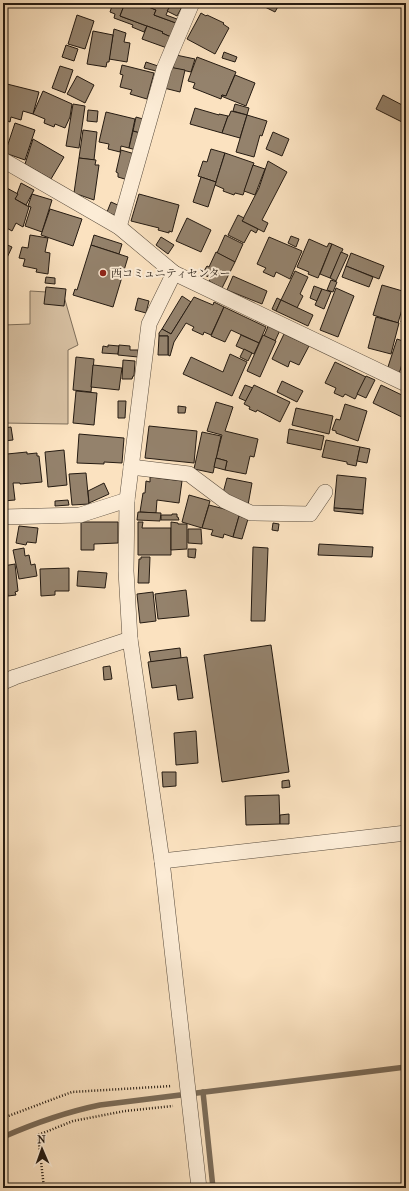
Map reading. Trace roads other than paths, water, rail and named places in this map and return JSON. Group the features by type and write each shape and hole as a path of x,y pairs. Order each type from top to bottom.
{"street":[{"path":"119,227 164,70 192,3"},
{"path":"3,160 119,227 174,273 406,384"},
{"path":"174,273 149,324 127,500 126,571 130,639 162,861 199,1188"},
{"path":"131,467 189,474 224,501 251,514 310,514 325,492"},
{"path":"3,518 80,515 127,500"},
{"path":"3,682 130,639"},
{"path":"162,861 406,833"}],"waterway":[{"path":"3,1137 51,1118 100,1105 406,1067"},
{"path":"203,1092 213,1188"}],"place":[{"name":"西コミュニティセンター","path":"103,273"}]}
